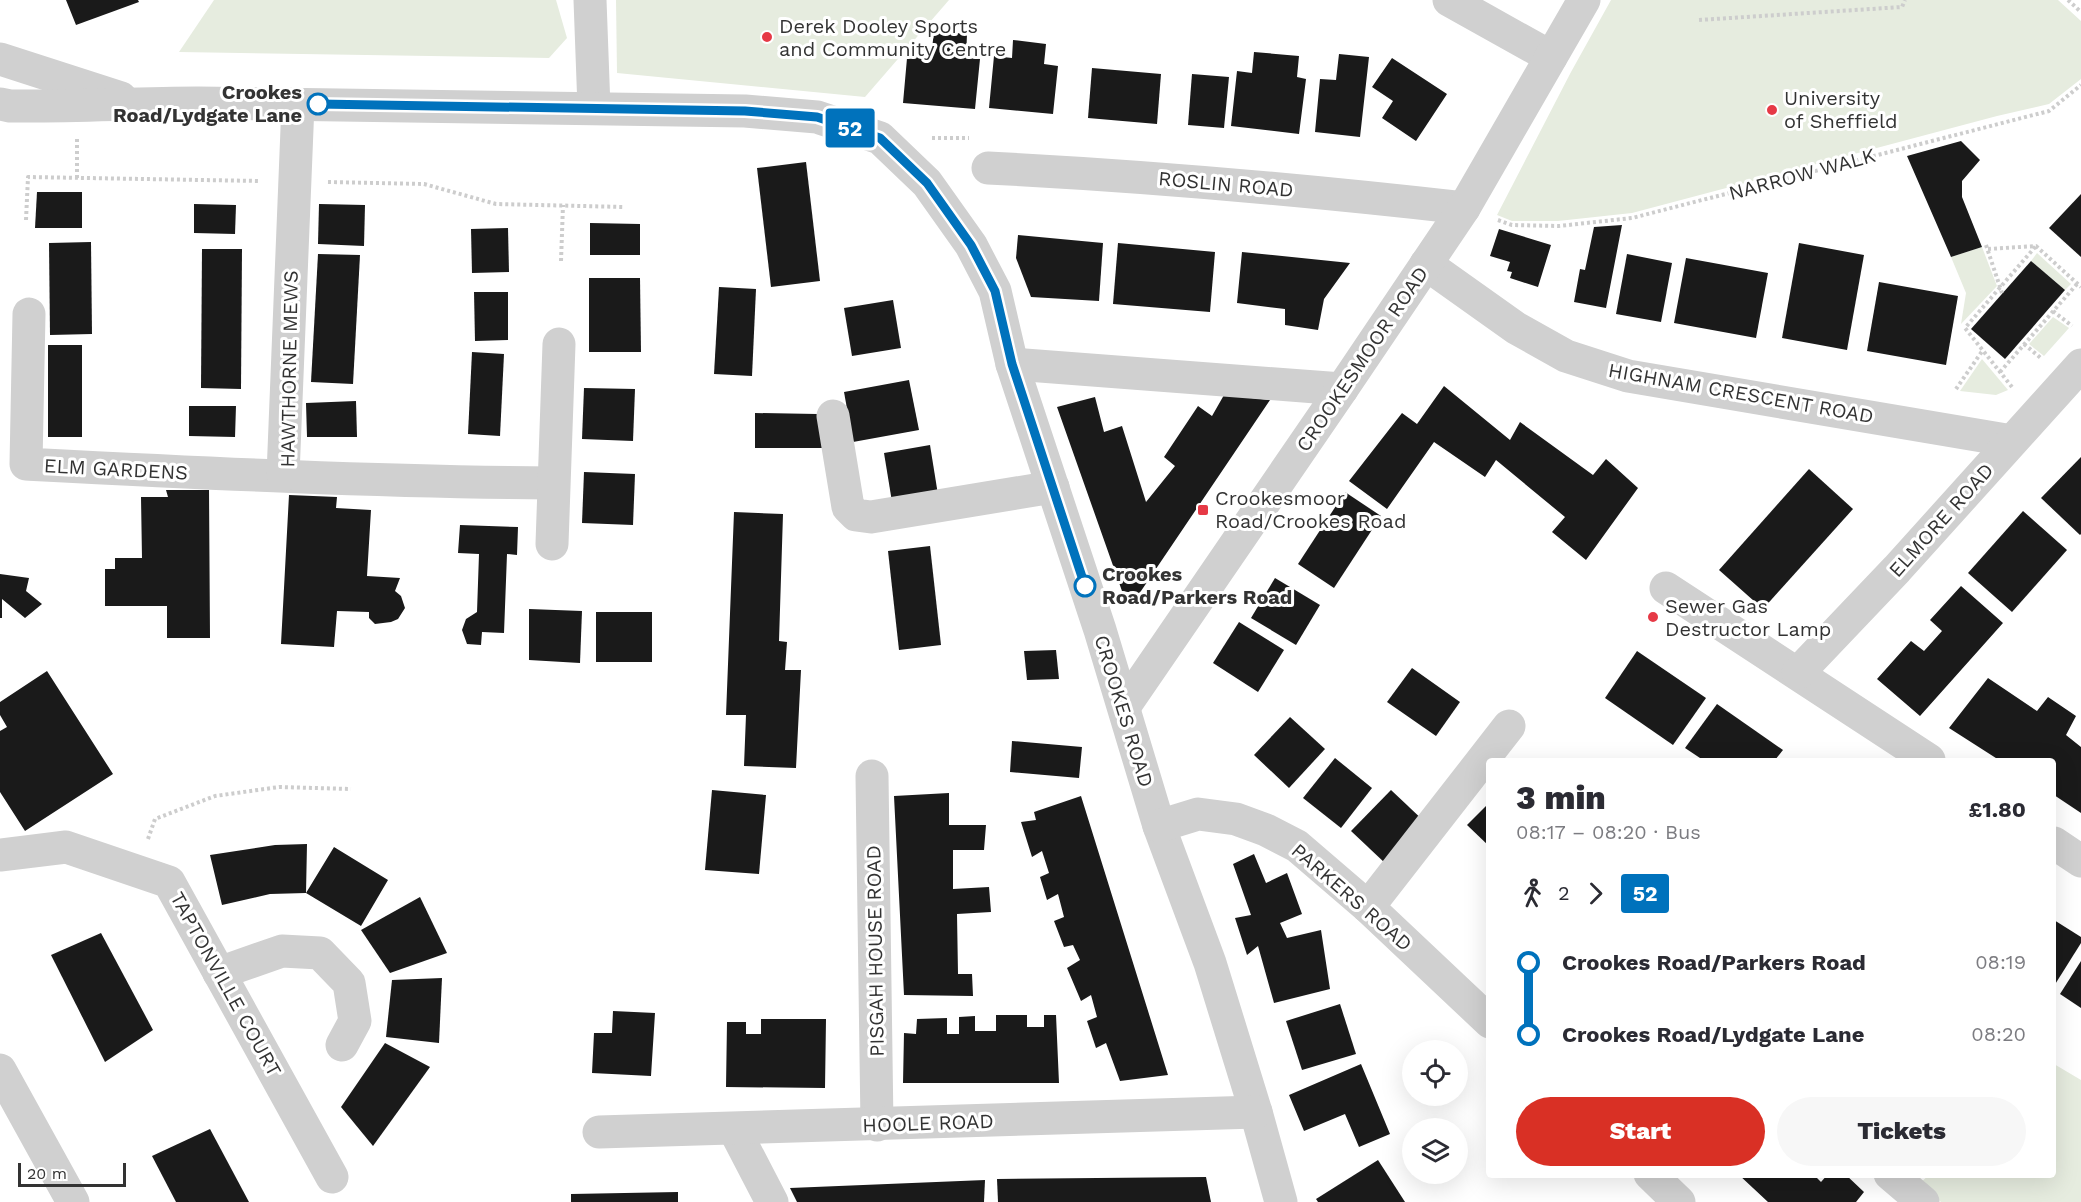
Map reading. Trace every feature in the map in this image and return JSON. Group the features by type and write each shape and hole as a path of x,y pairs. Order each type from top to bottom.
{"street":[{"path":"590,0 594,108"},
{"path":"1449,0 1551,57"},
{"name":"CROOKESMOOR ROAD","path":"1124,707 1464,208 1584,0"},
{"path":"0,59 137,103"},
{"path":"0,104 76,107 137,103"},
{"name":"CROOKES ROAD","path":"137,103 745,111 817,117 880,138 927,183 971,245 995,291 1012,364 1124,707 1159,826 1210,963 1281,1202"},
{"name":"HAWTHORNE MEWS","path":"298,104 283,475 435,482 553,483"},
{"name":"ROSLIN ROAD","path":"988,168 1109,174 1315,191 1464,208"},
{"name":"HIGHNAM CRESCENT ROAD","path":"1426,264 1516,327 1566,356 1628,376 2012,441"},
{"name":"ELM GARDENS","path":"29,314 26,464 260,476 283,475"},
{"path":"552,544 559,344"},
{"path":"1012,364 1342,389"},
{"name":"ELMORE ROAD","path":"1798,673 1897,569 2081,365"},
{"path":"833,416 848,507 856,515 871,518 1053,487"},
{"path":"1666,588 1926,758"},
{"path":"1368,907 1509,726"},
{"name":"PISGAH HOUSE ROAD","path":"872,777 877,1125"},
{"name":"PARKERS ROAD","path":"1159,826 1198,814 1236,819 1266,830 1297,846 1368,907 1486,1018"},
{"path":"2056,844 2081,861"},
{"name":"TAPTONVILLE COURT","path":"0,855 66,847 169,882 332,1177"},
{"path":"219,973 282,951 320,953 349,983 355,1021 342,1045"},
{"path":"0,1070 73,1202"},
{"name":"HOOLE ROAD","path":"599,1132 1256,1112"},
{"path":"734,1129 772,1202"},
{"path":"1654,1178 1678,1202"}],"path":[{"path":"1699,20 1902,7 1905,0"},
{"path":"2068,0 2081,12"},
{"name":"NARROW WALK","path":"1512,225 1559,226 1632,218 2049,111 2081,85"},
{"path":"77,132 78,178"},
{"path":"561,261 563,206"},
{"path":"2012,387 1965,328 2036,246"},
{"path":"2002,293 1987,247 2036,246 2081,288"},
{"path":"2000,372 2077,284"},
{"path":"2053,311 2072,326"},
{"path":"2024,344 2042,359"},
{"path":"1956,389 1983,350"},
{"path":"136,871 155,819 216,796 279,787 351,789"}],"shaded area":[{"path":"214,0 556,0 567,38 549,58 179,52"},
{"name":"Derek Dooley Sports and Community Centre","path":"616,0 949,0 865,97 617,73"},
{"name":"University of Sheffield","path":"1611,0 2058,0 2081,21 2081,79 2049,104 1632,213 1558,221 1512,221 1497,215"},
{"path":"1982,247 1997,286 1961,324 1966,293 1951,257"},
{"path":"2037,253 2071,284 2065,290 2031,261"},
{"path":"2053,317 2069,328 2044,356 2029,344"},
{"path":"1982,359 2008,390 1996,395 1960,391"},
{"path":"2056,1065 2081,1080 2081,1202 1941,1202 1920,1183 1926,1178 2056,1178"}],"building":[{"path":"66,0 138,0 139,2 76,25"},
{"path":"934,31 967,34 966,58 980,59 975,109 903,103 908,47 932,49"},
{"path":"1013,40 1046,44 1044,64 1058,66 1053,114 989,108 994,56 1012,58"},
{"path":"1254,52 1299,56 1297,77 1306,79 1299,134 1231,126 1237,71 1252,73"},
{"path":"1339,54 1369,57 1360,137 1315,132 1320,79 1336,80"},
{"path":"1392,58 1447,94 1416,141 1382,118 1393,101 1372,87"},
{"path":"1092,68 1161,74 1157,124 1088,118"},
{"path":"1192,74 1229,77 1224,128 1188,125"},
{"path":"1961,141 1980,160 1962,181 1962,197 1982,247 1951,257 1907,156"},
{"path":"806,162 820,281 771,287 757,168"},
{"path":"37,192 82,192 82,228 35,228"},
{"path":"2081,194 2081,257 2049,228"},
{"path":"194,204 236,205 235,234 194,233"},
{"path":"319,204 365,205 364,246 318,244"},
{"path":"590,223 640,224 640,255 590,255"},
{"path":"1622,225 1606,308 1574,302 1580,269 1585,270 1594,227"},
{"path":"508,228 509,272 472,273 471,229"},
{"path":"1499,229 1551,245 1538,287 1510,278 1512,272 1507,271 1510,262 1490,256"},
{"path":"1018,235 1103,243 1099,301 1031,297 1016,258"},
{"path":"91,242 92,334 50,335 49,243"},
{"path":"1118,243 1215,252 1210,312 1113,304"},
{"path":"1799,243 1864,255 1847,350 1782,338"},
{"path":"202,249 242,249 241,389 201,388"},
{"path":"1242,252 1350,263 1324,299 1318,330 1285,325 1285,309 1237,303"},
{"path":"318,254 360,255 353,384 311,382"},
{"path":"1627,254 1672,263 1661,322 1616,314"},
{"path":"1686,258 1768,273 1756,338 1674,323"},
{"path":"2031,261 2065,290 2005,359 1971,329"},
{"path":"589,278 640,278 641,352 589,352"},
{"path":"1879,282 1958,296 1946,365 1867,351"},
{"path":"719,287 756,289 752,376 714,374"},
{"path":"474,292 508,292 508,340 475,341"},
{"path":"893,300 901,348 852,356 844,308"},
{"path":"48,345 82,345 82,437 48,437"},
{"path":"472,352 504,354 500,436 468,434"},
{"path":"909,380 919,430 853,442 844,392"},
{"path":"1444,386 1510,440 1520,422 1593,475 1606,459 1638,488 1586,560 1552,532 1565,517 1496,460 1485,477 1434,442 1387,509 1349,481 1402,413 1417,424"},
{"path":"584,388 635,389 633,441 582,439"},
{"path":"1224,395 1270,400 1139,594 1122,591 1057,407 1095,397 1104,432 1122,426 1146,502 1175,466 1164,457 1198,406 1212,416"},
{"path":"356,401 357,437 307,437 306,403"},
{"path":"189,406 236,406 235,437 189,436"},
{"path":"755,413 817,414 829,424 828,448 755,448"},
{"path":"930,445 939,501 893,508 884,453"},
{"path":"2081,457 2081,534 2080,535 2041,498"},
{"path":"1809,469 1853,509 1763,609 1719,570"},
{"path":"584,472 635,474 633,525 582,523"},
{"path":"166,490 209,490 210,638 167,638 167,606 105,606 105,569 115,569 115,558 142,558 141,497 168,497"},
{"path":"1345,492 1381,516 1334,588 1298,564"},
{"path":"289,495 337,497 336,508 371,510 367,576 400,578 395,591 401,596 405,608 398,619 375,624 369,618 369,612 337,611 334,647 281,644"},
{"path":"2023,511 2067,550 2012,612 1968,573"},
{"path":"734,512 783,514 779,641 787,642 785,670 801,670 796,768 744,766 746,715 726,715"},
{"path":"460,525 518,527 517,555 507,554 504,633 482,632 481,645 467,644 462,630 466,619 477,612 479,554 458,553"},
{"path":"930,546 941,645 899,650 888,551"},
{"path":"0,574 29,578 26,591 42,604 25,618 2,599 2,618 0,618"},
{"path":"1275,578 1320,605 1296,645 1251,618"},
{"path":"1961,586 2003,623 1920,716 1877,679 1911,641 1924,651 1942,631 1930,620"},
{"path":"529,609 582,611 580,663 529,660"},
{"path":"596,612 652,612 652,662 596,662"},
{"path":"1239,622 1284,650 1258,692 1213,663"},
{"path":"1056,650 1059,679 1027,680 1024,651"},
{"path":"1637,651 1706,698 1673,745 1605,698"},
{"path":"1412,668 1460,702 1436,736 1387,702"},
{"path":"47,671 113,774 25,831 0,792 0,731 7,727 0,715 0,702"},
{"path":"1988,678 2037,711 2048,697 2076,716 2066,735 2081,747 2081,813 2056,796 2056,758 1996,758 1949,728"},
{"path":"1717,704 1783,750 1777,758 1700,758 1685,748"},
{"path":"1290,717 1325,749 1289,788 1254,755"},
{"path":"1012,741 1082,747 1079,778 1010,772"},
{"path":"1335,758 1372,788 1341,828 1303,798"},
{"path":"712,790 766,795 759,874 705,870"},
{"path":"1391,790 1426,823 1386,864 1351,831"},
{"path":"949,793 949,825 986,825 984,850 953,850 953,889 989,887 991,912 957,914 958,974 972,974 973,996 904,995 894,796"},
{"path":"1081,796 1168,1075 1120,1081 1106,1043 1096,1048 1087,1021 1097,1017 1091,995 1081,1001 1067,968 1080,960 1073,945 1064,947 1054,921 1064,917 1058,894 1047,900 1040,877 1049,873 1042,851 1032,857 1021,822 1036,820 1034,812"},
{"path":"1486,806 1486,843 1467,825"},
{"path":"307,844 306,893 270,894 222,905 210,855 275,845"},
{"path":"334,847 388,880 361,926 306,893"},
{"path":"1254,854 1266,883 1287,873 1302,914 1280,923 1287,938 1321,930 1330,989 1274,1003 1258,946 1247,955 1235,918 1251,915 1233,864"},
{"path":"420,897 447,953 390,973 361,930"},
{"path":"2056,921 2081,937 2081,943 2056,983"},
{"path":"101,933 153,1030 105,1062 51,955"},
{"path":"2081,961 2081,1008 2060,994"},
{"path":"442,978 439,1043 386,1037 392,980"},
{"path":"1340,1004 1356,1054 1302,1070 1286,1021"},
{"path":"613,1011 655,1013 651,1076 592,1073 594,1033 612,1033"},
{"path":"996,1015 1027,1015 1027,1027 1044,1027 1044,1015 1056,1015 1059,1083 903,1083 904,1033 916,1034 917,1019 947,1018 947,1034 959,1034 959,1017 975,1016 975,1031 996,1031"},
{"path":"761,1019 826,1019 825,1088 726,1087 727,1022 746,1022 746,1034 761,1034"},
{"path":"385,1043 430,1067 373,1146 341,1107"},
{"path":"1361,1064 1390,1134 1359,1147 1345,1114 1304,1131 1289,1095"},
{"path":"210,1129 249,1202 176,1202 152,1156"},
{"path":"1378,1160 1405,1202 1318,1202 1316,1199"},
{"path":"1206,1177 1211,1202 998,1202 997,1179"},
{"path":"1742,1178 1817,1178 1821,1182 1824,1178 1849,1178 1864,1192 1856,1202 1768,1202"},
{"path":"985,1180 984,1202 797,1202 790,1188"},
{"path":"678,1192 678,1202 571,1202 571,1194"}],"bus line":[{"name":"52","path":"318,104 745,111 817,117 880,138 927,183 971,245 995,291 1012,364 1085,586"}],"place":[{"name":"Derek Dooley Sports and Community Centre","path":"767,37"},
{"name":"Crookes Road/Lydgate Lane","path":"318,104"},
{"name":"University of Sheffield","path":"1772,110"},
{"name":"Crookesmoor Road/Crookes Road","path":"1203,510"},
{"name":"Crookes Road/Parkers Road","path":"1085,586"},
{"name":"Sewer Gas Destructor Lamp","path":"1653,617"}]}
